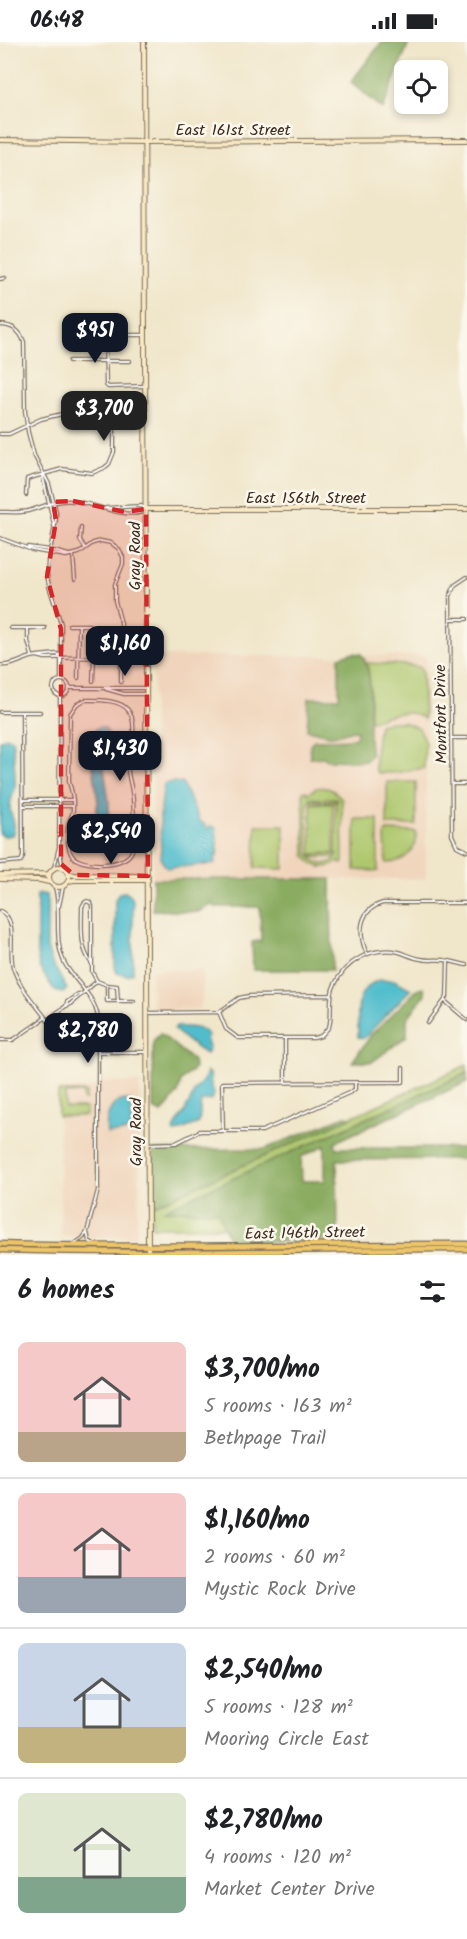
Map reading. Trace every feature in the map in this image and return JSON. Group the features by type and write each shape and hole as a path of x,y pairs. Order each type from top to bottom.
{"main road":[{"name":"East 146th Street","path":"0,1244 98,1246 148,1251 266,1244 467,1244"},
{"name":"East 146th Street","path":"0,1250 379,1252 467,1249"}],"street":[{"name":"Gray Road","path":"144,42 148,1251"},
{"name":"East 161st Street","path":"0,140 144,142 467,140"},
{"path":"0,279 5,278"},
{"path":"0,325 14,328 22,336 24,342 27,426 34,455 51,490 56,516 47,578 60,618 61,680"},
{"path":"69,335 145,335"},
{"path":"105,335 106,386 146,386"},
{"path":"69,361 130,361"},
{"path":"0,435 9,434 49,417 80,412 102,414 108,417 113,425 113,453 109,464 104,468 92,473 62,469 27,479"},
{"path":"43,473 54,526"},
{"path":"24,475 27,479 26,495"},
{"path":"45,491 51,490"},
{"path":"0,512 26,511 48,503 73,501 117,512 141,513 146,509 141,506 106,508"},
{"name":"East 156th Street","path":"146,509 467,509"},
{"path":"81,528 80,542 86,549"},
{"path":"0,538 26,547 71,555 79,553 96,542 106,541 116,546 122,554 123,566 115,586 116,607 121,624 121,682"},
{"path":"71,555 75,579"},
{"name":"Montfort Drive","path":"467,577 457,582 450,596 452,835 457,846 467,851"},
{"path":"451,619 467,619"},
{"path":"69,625 89,625"},
{"path":"78,678 79,625"},
{"path":"11,628 45,628"},
{"path":"28,628 32,656"},
{"path":"0,665 10,666 32,656 53,654 121,657"},
{"path":"93,681 94,657"},
{"path":"61,680 67,682 69,688 67,693 60,696 54,694 52,687 55,682 61,680"},
{"path":"69,688 147,687"},
{"path":"104,688 124,694 147,694"},
{"path":"49,882 49,874 54,868 59,848 60,696"},
{"path":"98,700 123,706 129,711 132,721 128,768 132,794 132,849 128,857 122,861 100,863 81,862 74,858 70,853 69,826 73,800 69,780 72,708 79,702 98,700"},
{"path":"0,712 39,712"},
{"path":"0,863 18,863 23,859 22,712"},
{"path":"452,738 467,738"},
{"path":"452,784 467,784"},
{"path":"23,800 73,800"},
{"path":"23,806 73,806"},
{"path":"59,848 63,868 68,873 148,878"},
{"path":"54,868 63,868"},
{"path":"58,908 63,887 68,881 68,873"},
{"path":"0,877 49,874"},
{"path":"0,877 44,880 55,887 63,887"},
{"path":"68,881 148,878"},
{"path":"55,887 61,952 70,973 84,990 96,1011 98,1188 87,1232 89,1241 98,1246"},
{"path":"92,964 82,941 82,907 87,901 92,906 92,964 92,972 97,981 117,986 118,1001"},
{"path":"367,954 362,940 362,923 369,909 376,905 383,903 467,903"},
{"path":"0,911 10,920 11,960 16,977 24,990 66,1044 98,1044"},
{"path":"219,1012 226,1029 238,1038 314,1038 326,1032 331,1021 332,988 345,969 367,954 390,951 423,960 448,961 467,965"},
{"path":"428,1023 445,1001 448,993 448,961"},
{"path":"0,1040 9,1041 17,1038 66,1006 67,1002 97,981"},
{"path":"107,985 107,1001 134,1001"},
{"path":"148,1013 219,1012 239,998 249,996 331,995"},
{"path":"445,1001 467,1020"},
{"path":"285,1039 285,1083"},
{"path":"98,1052 147,1052"},
{"path":"223,1131 222,1083 403,1082 403,1068"},
{"path":"147,1143 176,1143 200,1131 265,1130 354,1090 355,1083"},
{"path":"70,1246 87,1232"}],"highlighted area":[{"path":"73,501 125,512 146,509 148,876 74,875 61,864 61,629 47,577 56,520 53,502"}],"shaded area":[{"path":"153,656 426,656 426,879 153,879"},
{"path":"151,970 203,970 200,1009 156,1010 152,1008"},
{"path":"104,1082 140,1083 136,1237 61,1236 58,1090 91,1088"}],"green space":[{"path":"382,42 409,42 402,60 394,60 394,81 383,109 351,82"},
{"path":"351,653 361,654 369,676 371,754 365,761 310,758 310,745 314,740 356,738 357,731 353,730 333,736 307,730 309,698 339,698 339,657"},
{"path":"367,663 419,667 422,672 424,719 412,713 405,713 370,721 370,682"},
{"path":"403,722 419,728 425,743 424,768 378,773 375,769 375,755 379,724"},
{"path":"387,782 416,782 416,825 387,825"},
{"path":"316,788 328,788 342,800 343,864 339,861 330,866 320,867 308,860 305,855 303,791 307,791 308,794","holes":["310,798 322,799 321,801 311,799 311,802 336,802 336,853 338,854 333,861 322,864 311,858 308,853 307,807","325,798 336,798 338,801 336,802 335,799 325,801"]},
{"path":"333,803 334,853 311,854 311,804"},
{"path":"355,819 378,819 378,871 355,870"},
{"path":"256,825 284,825 284,869 255,868"},
{"path":"387,831 416,832 412,850 399,861 386,863 385,833"},
{"path":"336,854 336,857 311,858 312,855"},
{"path":"153,879 331,879 332,970 253,970 252,942 261,941 260,907 215,907 213,904 198,912 153,910"},
{"path":"424,988 425,994 407,1019 407,1036 372,1062 352,1062 372,1034 418,989"},
{"path":"160,1033 193,1061 194,1069 181,1081 178,1093 162,1113 153,1109 153,1042"},
{"path":"467,1065 467,1073 164,1210 218,1210 225,1227 152,1227 152,1206"},
{"path":"467,1073 467,1082 335,1142 336,1148 467,1148 467,1159 337,1160 338,1240 230,1243 218,1211 163,1210","holes":["325,1145 325,1181 302,1181 301,1157"]},
{"path":"58,1092 86,1092 86,1100 83,1100 83,1093 65,1094 65,1108 86,1108 86,1116 58,1116"},
{"path":"345,1116 352,1117 152,1206 153,1150 265,1149"}],"water":[{"path":"99,727 105,728 108,733 104,769 109,802 107,839 95,839 92,834 98,802 93,766 95,730"},
{"path":"7,737 12,739 15,788 10,807 14,831 12,835 5,836 0,834 0,740"},
{"path":"182,783 200,822 208,829 211,826 216,828 218,851 214,864 167,868 161,860 160,816 164,784"},
{"path":"125,892 133,901 133,973 127,975 117,973 115,967 115,900 119,893"},
{"path":"37,895 46,895 47,902 47,947 51,961 67,989 63,993 55,991 40,969 37,955"},
{"path":"379,980 394,980 411,989 364,1038 358,1037 358,1011 361,997 364,990"},
{"path":"176,1027 194,1028 205,1032 208,1035 206,1038 209,1048 206,1054 174,1029"},
{"path":"207,1072 210,1074 214,1093 210,1100 201,1101 199,1123 174,1133 196,1089"},
{"path":"125,1100 131,1103 132,1131 107,1134 111,1108"}]}
